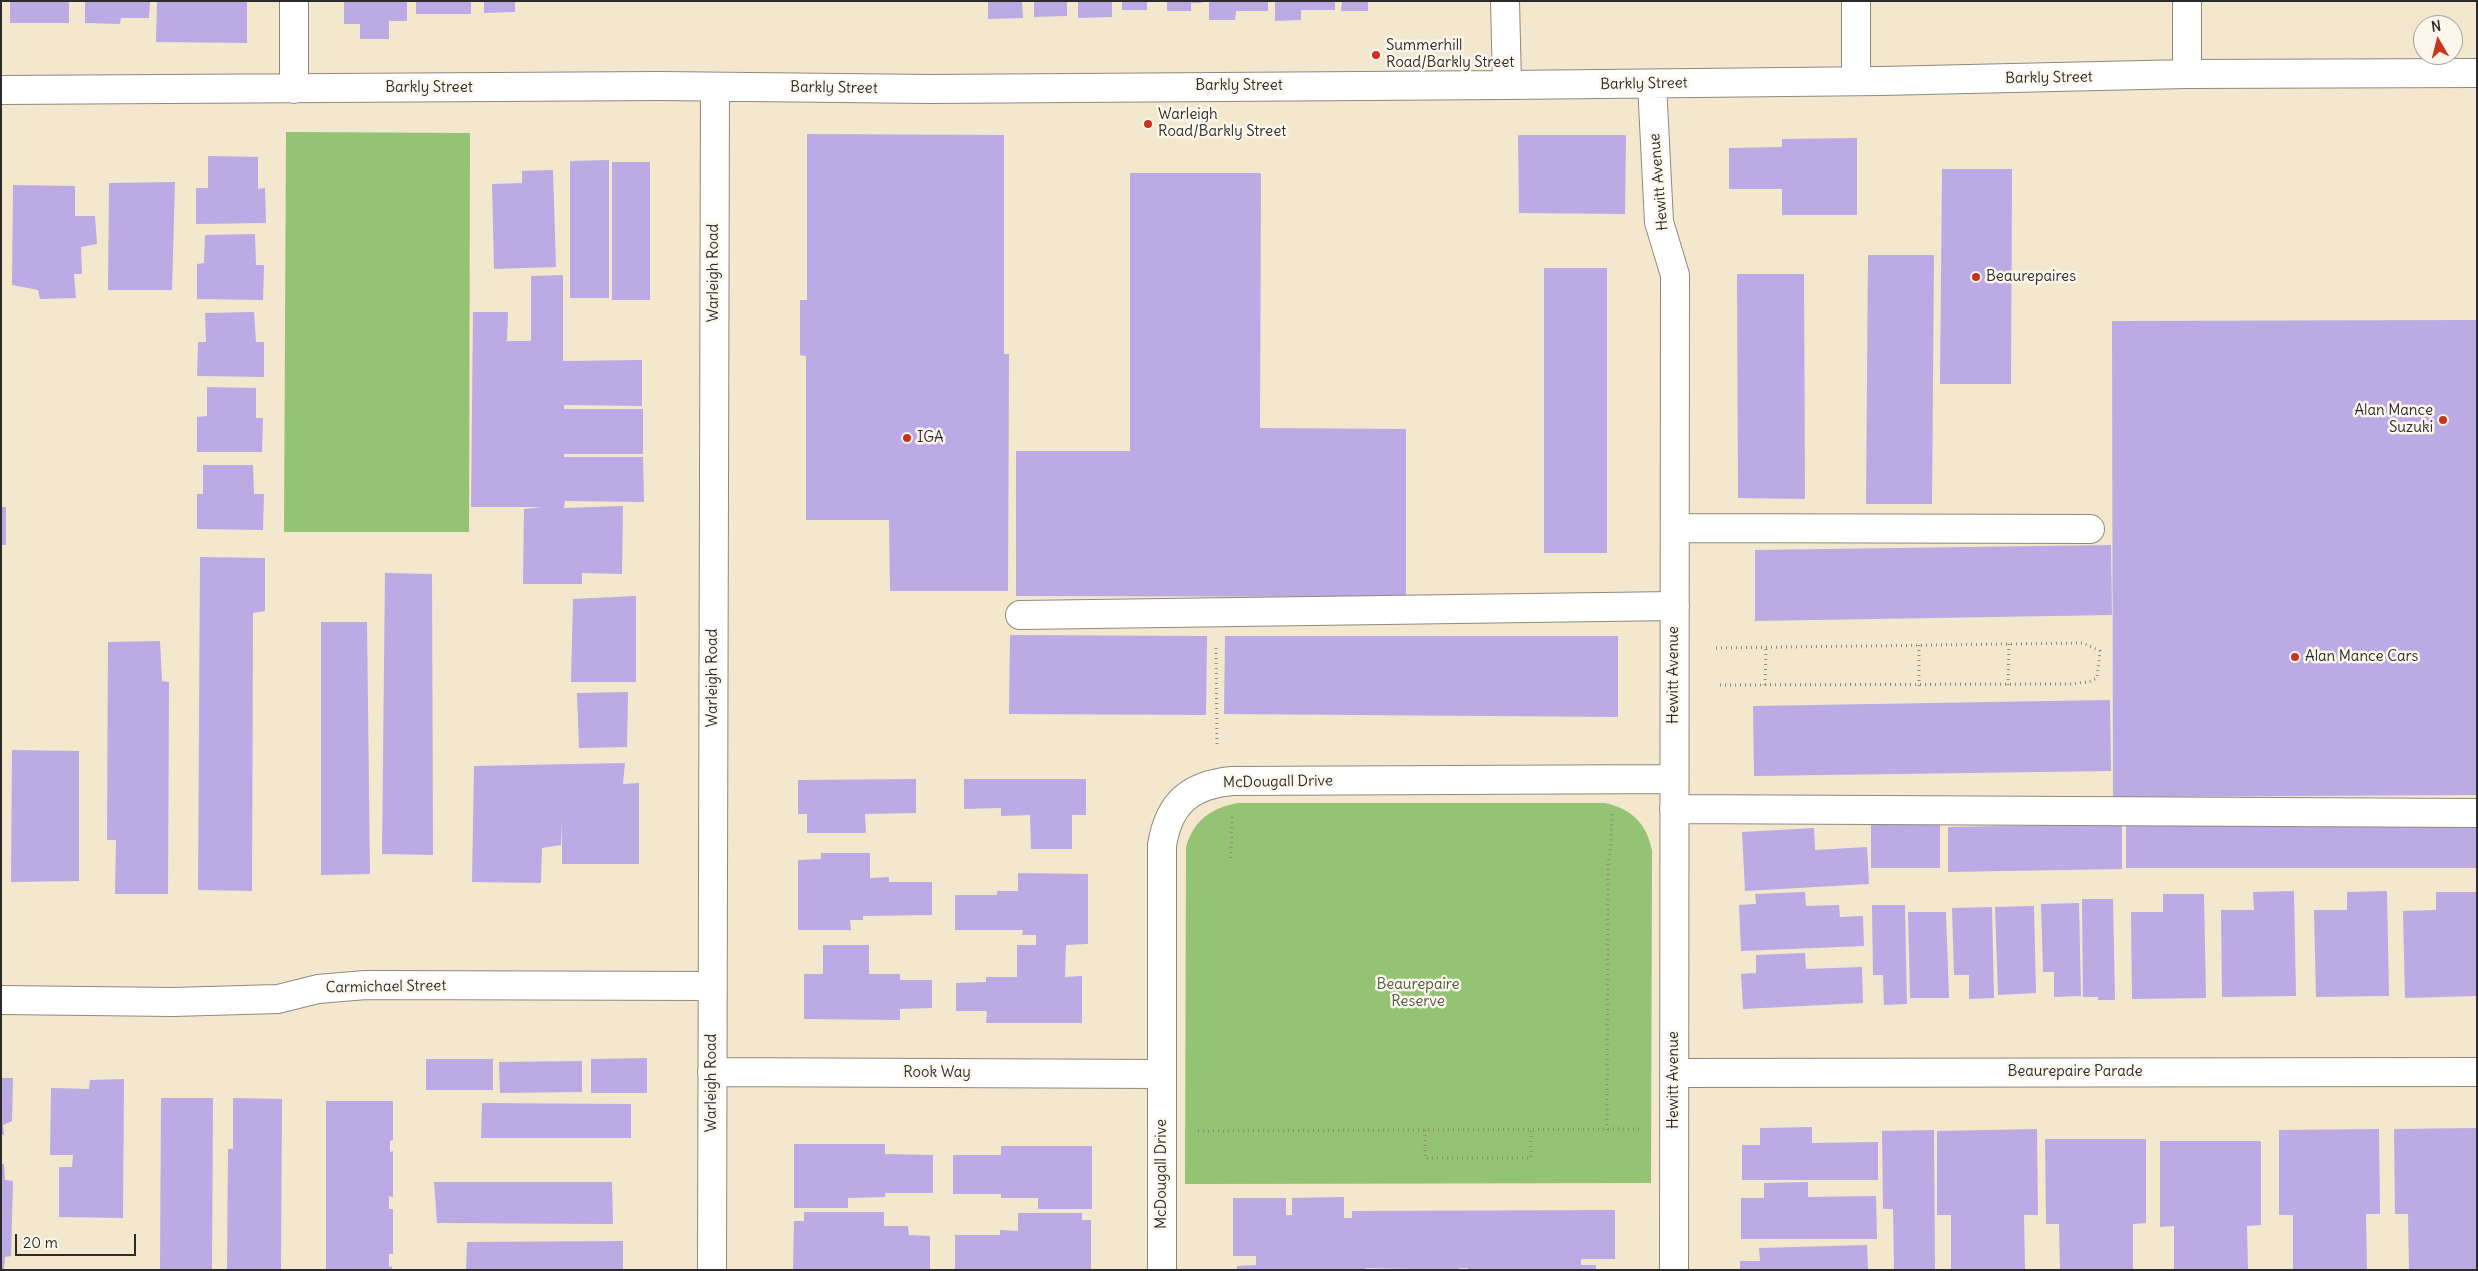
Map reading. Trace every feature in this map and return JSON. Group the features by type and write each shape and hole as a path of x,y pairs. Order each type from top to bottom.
{"street":[{"path":"294,1 294,89"},
{"path":"1505,1 1507,85"},
{"path":"1856,1 1856,81"},
{"path":"2187,1 2187,74"},
{"name":"Barkly Street","path":"1,90 715,86 940,89 1652,84 2187,74 2477,73"},
{"name":"Hewitt Avenue","path":"1652,84 1659,222 1675,275 1674,1270"},
{"name":"Warleigh Road","path":"712,1270 715,86"},
{"path":"1674,528 2090,529"},
{"path":"1020,615 1675,606"},
{"name":"McDougall Drive","path":"1162,1270 1162,845 1166,826 1172,812 1182,800 1206,785 1217,782 1674,779"},
{"path":"1674,809 2477,813"},
{"name":"Carmichael Street","path":"1,1000 173,1002 278,999 318,989 366,985 712,986"},
{"name":"Rook Way","path":"712,1072 1162,1074"},
{"name":"Beaurepaire Parade","path":"1674,1073 2477,1072"}],"path":[{"path":"1216,612 1217,782"},
{"path":"1716,648 2083,642 2100,651 2097,678 2089,682 1919,686 1716,684"},
{"path":"2008,685 2009,643"},
{"path":"1919,644 1919,686"},
{"path":"1765,685 1766,648"},
{"path":"1607,1130 1608,864 1612,811"},
{"path":"1202,1131 1637,1129"},
{"path":"1425,1130 1425,1158 1531,1158 1531,1130"}],"green space":[{"path":"286,132 470,133 469,532 284,532"},
{"name":"Beaurepaire Reserve","path":"1238,803 1605,803 1623,809 1637,819 1650,841 1652,851 1651,1183 1185,1184 1186,847 1194,829 1205,817 1220,808"}],"building":[{"path":"10,1 69,1 69,23 10,23"},
{"path":"85,1 150,1 149,18 121,18 120,24 85,23"},
{"path":"157,1 247,1 247,43 156,42"},
{"path":"344,1 407,1 407,21 389,21 389,39 360,39 360,24 344,24"},
{"path":"416,1 471,1 471,14 416,14"},
{"path":"484,1 515,1 515,12 484,13"},
{"path":"988,1 1022,1 1023,18 988,19"},
{"path":"1034,1 1067,1 1067,16 1034,17"},
{"path":"1078,1 1112,1 1112,17 1078,18"},
{"path":"1122,1 1147,1 1147,10 1122,10"},
{"path":"1167,1 1202,1 1202,3 1191,3 1191,11 1167,11"},
{"path":"1209,1 1268,1 1268,11 1236,11 1235,20 1209,20"},
{"path":"1275,1 1335,1 1335,10 1301,10 1301,20 1275,21"},
{"path":"1342,1 1368,1 1368,11 1341,11"},
{"name":"IGA","path":"807,134 1004,135 1004,354 1009,354 1008,591 890,591 889,520 806,520 806,356 800,355 800,300 807,300"},
{"path":"1518,135 1626,135 1625,214 1519,213"},
{"path":"1857,138 1857,215 1782,215 1782,189 1729,189 1729,148 1782,147 1782,139"},
{"path":"208,156 258,157 258,189 265,188 266,223 196,224 196,188 208,188"},
{"path":"609,160 609,298 570,298 570,161"},
{"path":"612,162 650,162 650,300 612,300"},
{"name":"Beaurepaires","path":"1942,169 2012,169 2011,384 1940,384"},
{"path":"553,170 556,267 494,269 492,184 522,183 522,171"},
{"path":"1130,173 1261,173 1260,428 1406,429 1406,597 1016,596 1016,451 1130,451"},
{"path":"175,182 172,290 108,290 109,183"},
{"path":"13,185 75,186 75,216 95,216 97,244 81,247 82,274 74,274 76,298 40,299 38,290 12,285"},
{"path":"255,234 256,265 264,265 263,300 197,299 197,264 204,263 205,235"},
{"path":"1868,255 1934,255 1932,504 1866,504"},
{"path":"1544,268 1607,268 1607,553 1544,553"},
{"path":"1737,274 1804,274 1805,499 1738,498"},
{"path":"563,275 563,361 642,360 642,406 564,405 564,409 643,409 643,454 564,454 564,457 643,457 644,502 565,501 564,508 623,506 622,574 582,573 582,584 523,584 524,509 543,507 471,507 473,312 508,312 507,341 531,341 531,276"},
{"path":"254,312 256,342 264,342 264,377 197,376 198,342 206,342 205,313"},
{"name":"Alan Mance Cars","path":"2477,320 2477,795 2113,797 2112,321"},
{"path":"207,387 256,388 256,418 263,418 262,452 197,452 197,417 207,416"},
{"path":"203,465 253,465 254,494 264,494 263,530 197,529 197,494 203,494"},
{"path":"1,507 6,507 6,545 1,545"},
{"path":"2111,545 2112,615 1755,621 1755,550"},
{"path":"200,557 265,558 265,611 253,613 252,891 198,890"},
{"path":"385,573 432,574 433,855 382,854"},
{"path":"636,596 636,682 571,682 573,599"},
{"path":"321,622 367,622 370,874 321,875"},
{"path":"1010,635 1207,636 1206,715 1009,714"},
{"path":"1225,636 1618,636 1618,717 1224,714"},
{"path":"160,641 162,681 169,682 168,894 115,894 116,840 107,840 108,642"},
{"path":"628,692 627,747 579,748 577,693"},
{"path":"2110,700 2111,771 1754,776 1753,706"},
{"path":"12,750 79,751 79,881 11,882"},
{"path":"625,763 623,784 639,783 639,864 562,864 562,822 561,845 542,848 541,883 472,882 474,766"},
{"path":"916,779 916,813 865,814 866,833 807,833 807,814 798,814 798,780"},
{"path":"964,779 1086,779 1086,815 1072,815 1072,849 1031,849 1030,815 1001,816 1001,808 964,809"},
{"path":"2122,824 2122,869 1948,872 1948,827"},
{"path":"2126,824 2477,824 2477,868 2126,868"},
{"path":"1871,825 1940,825 1940,868 1871,868"},
{"path":"1814,828 1815,850 1867,847 1869,884 1745,891 1742,832"},
{"path":"821,853 870,853 870,878 889,877 889,882 932,882 932,915 863,916 863,920 850,920 851,930 798,930 798,860 821,859"},
{"path":"1018,873 1088,874 1088,944 1066,945 1065,977 1082,976 1082,1023 986,1023 987,1011 956,1011 956,983 986,982 986,977 1017,977 1017,945 1036,945 1036,935 1022,935 1023,930 955,930 955,895 997,895 997,891 1018,891"},
{"path":"2294,891 2296,996 2222,997 2221,910 2254,910 2253,892"},
{"path":"2387,891 2389,996 2316,997 2314,910 2347,910 2347,892"},
{"path":"1805,892 1806,906 1839,905 1840,917 1863,916 1864,946 1741,951 1739,905 1756,904 1755,894"},
{"path":"2436,892 2477,892 2477,996 2405,998 2403,911 2436,910"},
{"path":"2163,894 2204,894 2206,998 2132,999 2131,912 2163,912"},
{"path":"2082,899 2113,899 2115,1000 2098,1000 2098,997 2083,997"},
{"path":"2079,903 2081,996 2054,997 2054,972 2043,972 2041,904"},
{"path":"1872,905 1905,905 1907,1004 1884,1005 1883,975 1873,975"},
{"path":"2034,906 2036,993 1998,995 1995,907"},
{"path":"1992,907 1994,998 1969,999 1969,975 1954,975 1952,908"},
{"path":"1908,912 1946,912 1949,998 1910,998"},
{"path":"823,945 869,945 869,974 900,974 900,980 932,980 932,1008 900,1009 900,1020 804,1019 804,974 823,974"},
{"path":"1805,953 1806,969 1862,967 1863,1003 1743,1009 1741,974 1756,973 1756,955"},
{"path":"647,1058 647,1093 591,1093 591,1059"},
{"path":"426,1059 493,1059 493,1090 426,1090"},
{"path":"582,1061 582,1092 500,1093 499,1062"},
{"path":"1,1078 13,1078 12,1121 3,1125 4,1135 1,1135"},
{"path":"124,1079 123,1218 59,1217 59,1167 72,1167 73,1155 50,1155 51,1088 89,1089 90,1080"},
{"path":"161,1098 213,1098 212,1270 160,1270"},
{"path":"233,1098 282,1099 281,1270 227,1270 228,1149 233,1149"},
{"path":"326,1101 393,1101 393,1140 390,1141 390,1152 393,1151 393,1197 389,1196 389,1209 393,1209 393,1254 389,1254 389,1267 392,1266 392,1270 326,1270"},
{"path":"482,1103 631,1104 631,1138 481,1138"},
{"path":"1812,1127 1812,1143 1878,1142 1878,1180 1742,1180 1742,1145 1760,1145 1760,1128"},
{"path":"2477,1128 2477,1270 2409,1270 2408,1214 2395,1214 2394,1129"},
{"path":"2037,1129 2038,1215 2024,1215 2025,1270 1951,1270 1951,1215 1937,1215 1937,1131"},
{"path":"2379,1129 2380,1214 2366,1214 2367,1270 2293,1270 2293,1215 2279,1215 2279,1130"},
{"path":"1934,1130 1935,1270 1894,1270 1893,1209 1883,1209 1882,1131"},
{"path":"2045,1139 2146,1139 2146,1223 2133,1224 2133,1270 2060,1270 2059,1224 2046,1224"},
{"path":"2160,1141 2261,1141 2261,1225 2247,1226 2248,1270 2174,1270 2174,1226 2160,1227"},
{"path":"794,1144 885,1144 885,1154 933,1155 933,1193 885,1193 885,1197 848,1198 848,1208 794,1208"},
{"path":"1001,1146 1092,1146 1092,1209 1038,1209 1038,1198 1001,1198 1001,1194 953,1194 953,1155 1001,1155"},
{"path":"1,1164 4,1164 5,1180 13,1181 11,1256 5,1257 4,1270 1,1270"},
{"path":"434,1182 612,1182 613,1224 437,1223"},
{"path":"1808,1182 1808,1197 1876,1196 1877,1239 1741,1239 1741,1198 1764,1198 1764,1183"},
{"path":"1344,1197 1344,1218 1352,1218 1352,1211 1615,1210 1615,1259 1581,1259 1581,1265 1596,1265 1596,1270 1366,1268 1366,1270 1237,1270 1237,1266 1256,1265 1256,1256 1233,1256 1233,1198 1286,1198 1286,1215 1292,1215 1292,1198"},
{"path":"804,1212 884,1212 884,1226 908,1226 909,1235 930,1236 930,1269 793,1270 794,1221 804,1221"},
{"path":"1018,1213 1082,1213 1082,1220 1091,1220 1091,1270 955,1270 955,1235 1000,1235 1000,1230 1018,1231"},
{"path":"623,1241 623,1270 466,1270 467,1242"},
{"path":"1867,1245 1868,1270 1740,1270 1740,1261 1760,1261 1759,1248"}],"place":[{"name":"Summerhill Road/Barkly Street","path":"1376,55"},
{"name":"Warleigh Road/Barkly Street","path":"1148,124"},
{"name":"Beaurepaires","path":"1976,277"},
{"name":"Alan Mance Suzuki","path":"2443,420"},
{"name":"IGA","path":"907,438"},
{"name":"Alan Mance Cars","path":"2295,657"}]}
